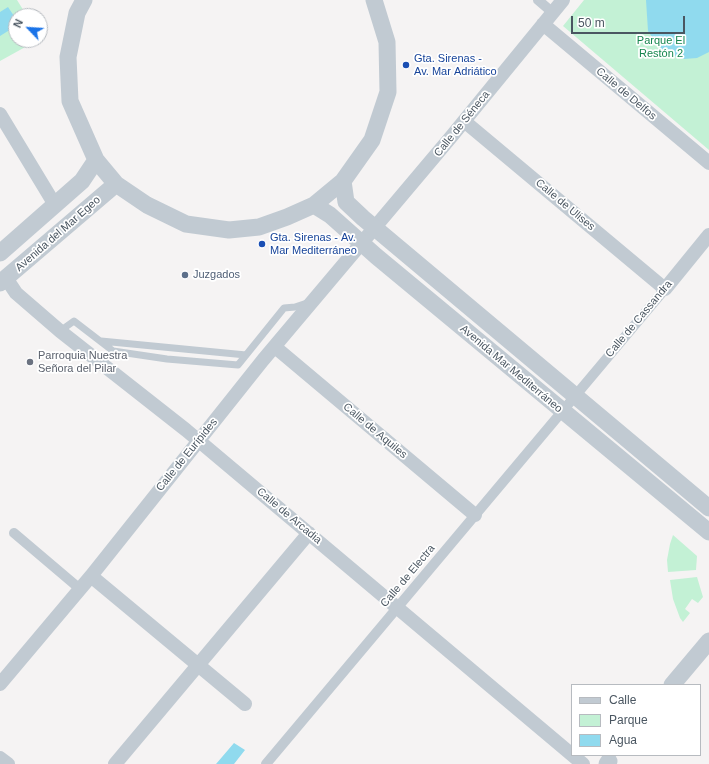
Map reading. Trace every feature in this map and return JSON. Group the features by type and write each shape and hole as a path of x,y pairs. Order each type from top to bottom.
{"street":[{"path":"84,0 77,14 68,57 70,101 96,160 116,184 147,205 186,224 229,230 259,227 288,218 314,205 343,181 372,140 388,92 387,42 374,0"},
{"path":"538,0 552,12"},
{"name":"Calle de Séneca","path":"375,228 563,0"},
{"name":"Calle de Delfos","path":"543,24 709,163"},
{"path":"0,114 55,205"},
{"name":"Calle de Ulises","path":"464,121 665,289"},
{"path":"0,253 82,181 96,160"},
{"name":"Avenida Mar Mediterráneo","path":"343,181 346,202 709,532"},
{"name":"Avenida del Mar Egeo","path":"3,281 116,184"},
{"name":"Avenida Mar Mediterráneo","path":"314,205 330,215 361,244 568,403 709,508"},
{"name":"Calle de Eurípides","path":"0,684 91,576 275,347 375,228"},
{"name":"Calle de Cassandra","path":"568,403 709,235"},
{"name":"Calle de Arcadia","path":"3,281 60,331 199,441 571,754"},
{"name":"Calle de Aquiles","path":"275,347 475,515"},
{"name":"Calle de Electra","path":"266,764 568,403"},
{"path":"14,533 80,589"},
{"path":"115,764 197,664 309,533"},
{"path":"91,576 245,704"},
{"path":"673,684 709,641"},
{"name":"Calle de Arcadia","path":"573,756 583,764"},
{"path":"0,758 8,764"}],"lane":[{"path":"60,331 74,321 113,351 238,365 284,308 295,307 313,301"},
{"path":"101,341 246,355"}],"green space":[{"path":"0,0 17,0 22,8 8,8 8,48 24,48 0,61"},
{"name":"Parque El Restón 2","path":"584,0 709,0 709,150 563,26"},
{"path":"673,535 697,556 696,570 668,572 667,560"},
{"path":"697,577 703,597 698,603 692,599 685,609 690,613 683,622 673,599 670,580"}],"water":[{"path":"646,0 709,0 709,52 697,58 684,59 663,51 648,31"},
{"path":"9,8 8,31 0,36 0,12"},
{"path":"234,743 245,750 234,764 216,764"}],"place":[{"name":"Gta. Sirenas - Av. Mar Adriático","path":"406,65"},
{"name":"Gta. Sirenas - Av. Mar Mediterráneo","path":"262,244"},
{"name":"Juzgados","path":"185,275"},
{"name":"Parroquia Nuestra Señora del Pilar","path":"30,362"}]}
